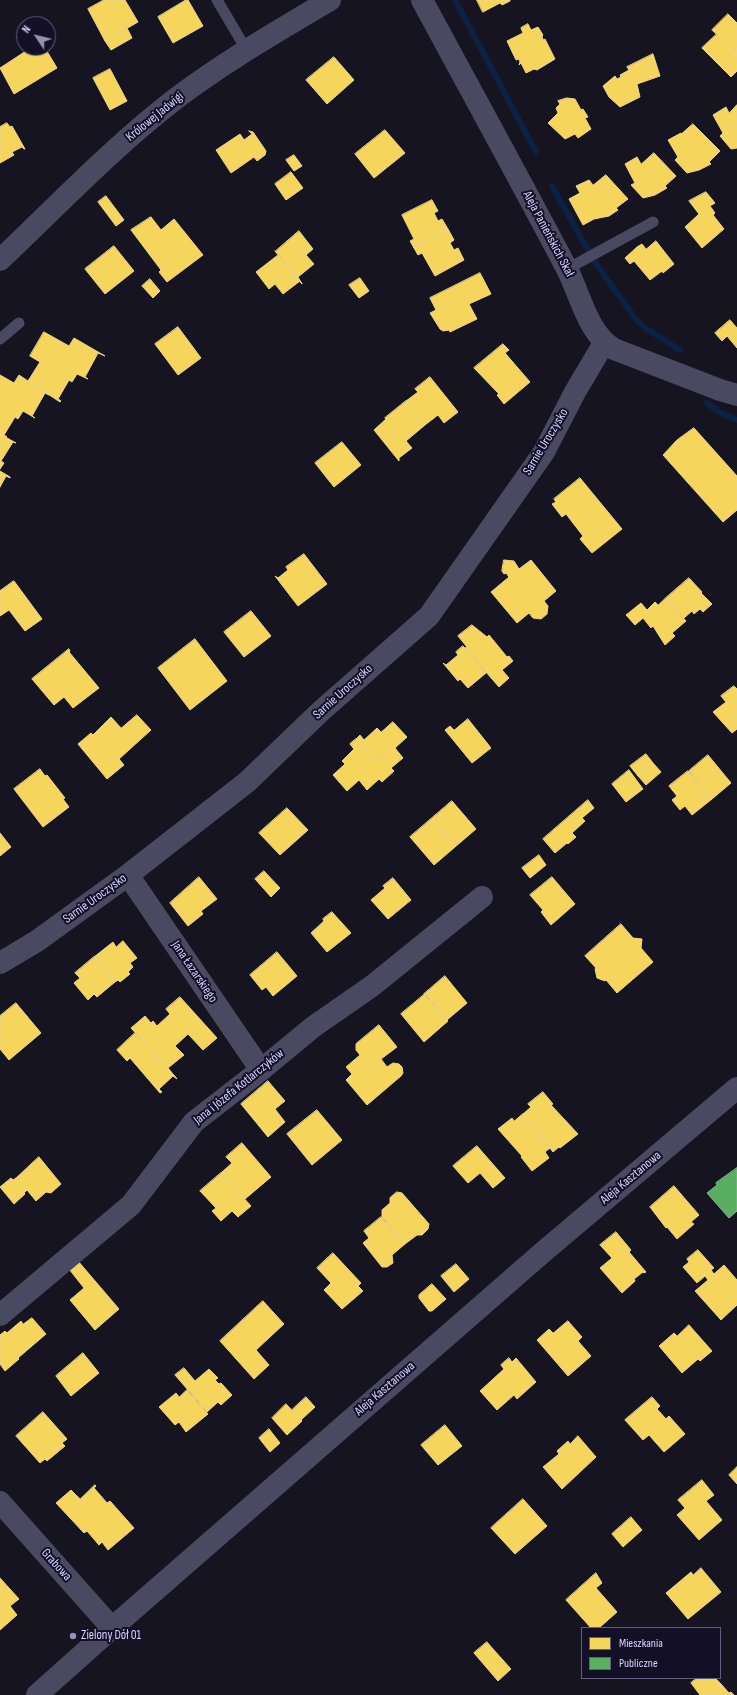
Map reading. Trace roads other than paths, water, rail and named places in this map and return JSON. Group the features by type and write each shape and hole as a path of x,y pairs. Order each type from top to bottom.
{"street":[{"name":"Królowej Jadwigi","path":"0,260 121,144 174,101 246,49 330,0"},
{"name":"Aleja Panieńskich Skał","path":"422,0 567,269 595,332 604,343 614,349 720,390 737,394"},
{"name":"Sarnie Uroczysko","path":"0,963 37,941 128,875 246,782 321,711 429,616 544,452 604,343"},
{"name":"Jana Łazarskiego","path":"128,875 261,1070"},
{"name":"Jana i Józefa Kotlarczyków","path":"0,1315 130,1205 194,1122 313,1027 372,986 482,897"},
{"name":"Aleja Kasztanowa","path":"37,1695 542,1253 737,1088"},
{"name":"Grabowa","path":"0,1502 112,1628"}],"lane":[{"path":"217,0 246,49"},
{"path":"567,269 654,222"},
{"path":"0,340 19,323"}],"waterway":[{"path":"455,0 536,152"},
{"path":"552,186 588,250"},
{"path":"594,261 635,318 645,328 680,350"},
{"path":"707,403 719,412 737,420"}],"place":[{"name":"Zielony Dół 01","path":"73,1636"}]}
